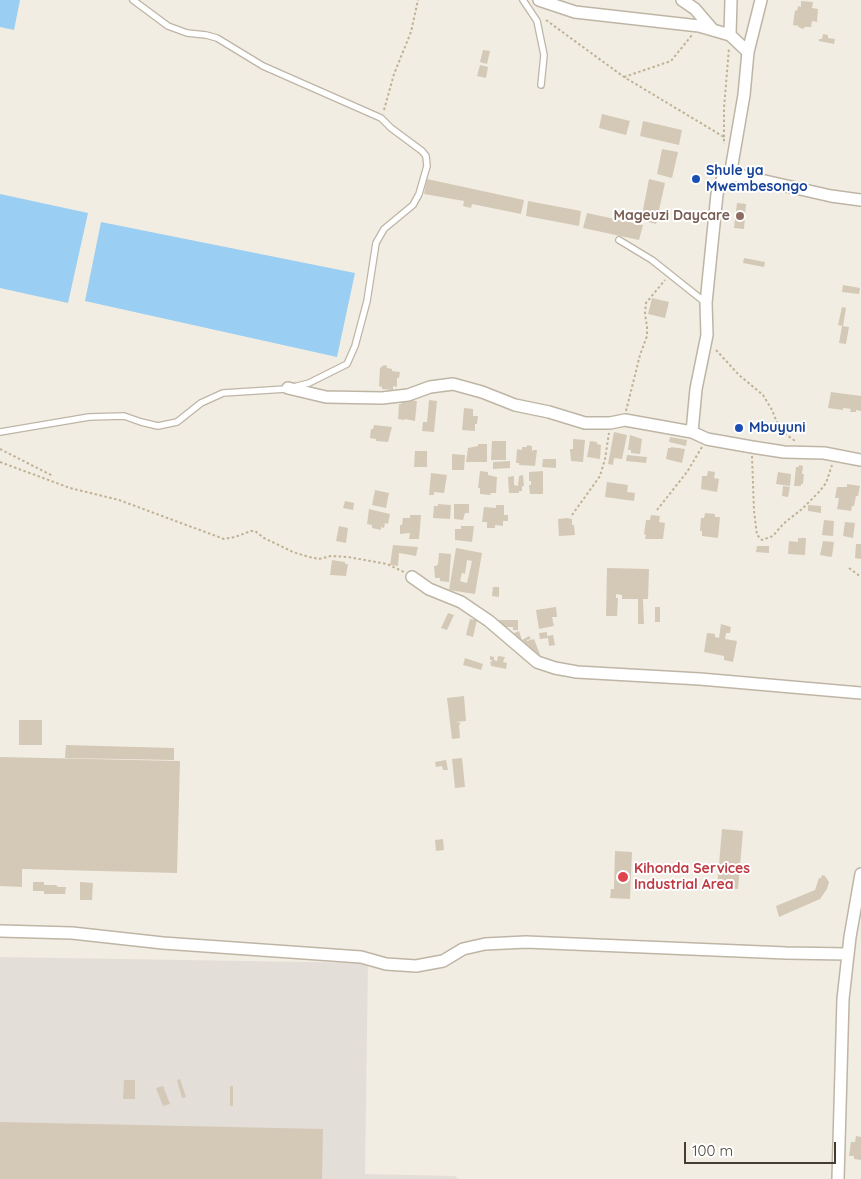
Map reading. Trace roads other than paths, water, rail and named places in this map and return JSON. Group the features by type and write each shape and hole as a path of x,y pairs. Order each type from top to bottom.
{"street":[{"path":"539,0 575,12 699,26 730,35 748,52"},
{"path":"682,0 694,9 714,31"},
{"path":"730,35 731,0"},
{"path":"730,176 744,95 748,52 761,0"},
{"path":"692,432 696,389 707,335 706,303 717,194 722,180 730,176 743,176 772,181 831,196 861,200"},
{"path":"288,388 326,398 382,398 408,395 430,387 453,384 482,392 515,405 584,422 610,423 625,420 697,433 706,439 752,447 784,452 835,454 861,460"},
{"path":"412,577 429,589 461,602 489,621 537,662 555,668 577,672 700,679 861,694"},
{"path":"838,1179 843,1000 847,954 861,874"},
{"path":"0,930 72,933 163,943 361,957 386,964 416,966 443,961 463,949 485,944 526,942 847,954"}],"lane":[{"path":"0,432 89,417 124,416 158,426 177,422 201,403 223,393 288,388 309,383 347,364 355,346 366,301 377,238 389,224 413,205 418,197 426,166 426,156 381,118 263,66 217,38 206,35 187,34 175,29 156,18 132,0"},
{"path":"523,0 537,21 544,55 541,85"},
{"path":"619,240 652,260 706,303"}],"water":[{"path":"0,0 20,0 14,30 0,27"},
{"path":"0,194 88,213 68,303 0,288"},
{"path":"101,222 355,273 337,357 85,301"}],"place":[{"name":"Shule ya Mwembesongo","path":"696,179"},
{"name":"Mageuzi Daycare","path":"740,216"},
{"name":"Mbuyuni","path":"739,428"},
{"name":"Kihonda Services Industrial Area","path":"623,877"}]}
